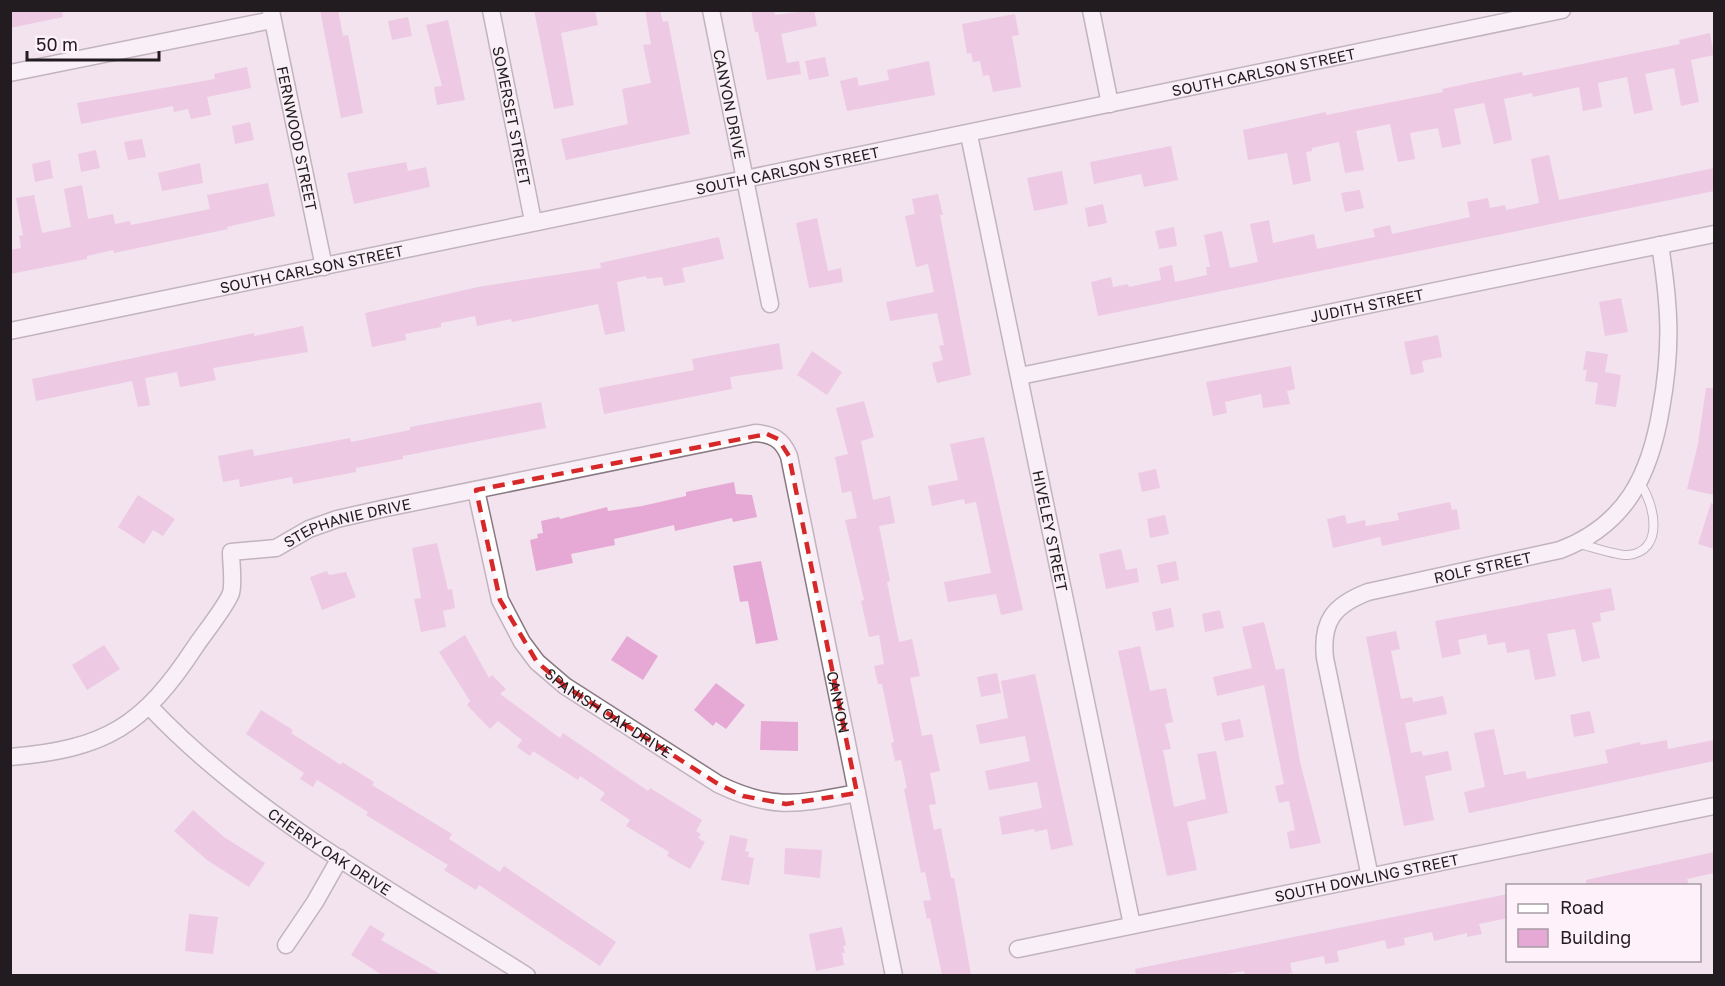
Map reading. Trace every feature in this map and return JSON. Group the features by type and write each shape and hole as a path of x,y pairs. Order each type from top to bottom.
{"street":[{"name":"SOMERSET STREET","path":"491,10 533,221"},
{"name":"CANYON DRIVE","path":"711,10 770,304"},
{"path":"1091,10 1110,104"},
{"name":"SOUTH CARLSON STREET","path":"10,331 324,267 533,221 969,135 1563,10"},
{"path":"10,73 271,15"},
{"name":"FERNWOOD STREET","path":"271,15 324,267"},
{"name":"HIVELEY STREET","path":"969,135 1132,925"},
{"name":"JUDITH STREET","path":"1020,376 1714,234"},
{"name":"ROLF STREET","path":"1370,877 1325,658 1323,637 1329,619 1353,598 1368,592 1536,557 1577,544 1613,518 1640,483 1655,443 1669,364 1669,306 1660,245"},
{"name":"STEPHANIE DRIVE","path":"10,757 83,745 127,725 150,707 171,683 231,593 231,552 276,548 309,529 337,519 755,433 773,436"},
{"name":"CANYON","path":"773,436 785,447 789,456 894,975"},
{"name":"SPANISH OAK DRIVE","path":"476,490 500,600 522,642 555,679 718,784 743,796 786,804 857,793"},
{"name":"CHERRY OAK DRIVE","path":"150,707 208,764 240,791 340,858 527,975"},
{"name":"STEPHANIE DRIVE","path":"10,771 31,755"},
{"name":"SOUTH DOWLING STREET","path":"1018,949 1714,806"},
{"path":"286,945 340,858"}],"lane":[{"path":"1577,544 1625,556 1647,548 1652,539 1655,522 1640,483"}],"highlighted area":[{"path":"767,434 778,439 789,456 857,793 786,804 743,796 718,784 565,686 537,662 500,600 476,490"}],"building":[{"path":"10,10 62,10 63,17 10,28"},
{"path":"320,10 338,10 343,36 348,35 363,113 341,118"},
{"path":"534,10 595,10 598,25 561,33 574,105 554,109"},
{"path":"645,10 660,10 663,22 668,21 690,134 566,160 561,139 628,124 622,89 651,83 643,45 651,44"},
{"path":"751,10 774,10 775,15 814,10 817,26 781,34 787,63 799,61 801,74 767,80 758,32 755,32"},
{"path":"1015,14 1019,35 1012,36 1021,87 993,92 989,75 983,76 980,61 973,62 971,53 967,54 962,24"},
{"path":"408,17 412,36 392,40 388,21"},
{"path":"448,20 465,100 437,105 434,87 442,86 426,25"},
{"path":"1710,33 1714,55 1691,60 1699,102 1681,106 1674,68 1645,74 1653,110 1634,114 1627,77 1598,83 1602,107 1583,111 1579,87 1533,97 1532,93 1504,99 1512,140 1494,144 1484,103 1454,109 1461,144 1442,148 1438,128 1410,133 1415,159 1398,162 1390,124 1356,131 1364,170 1345,173 1339,142 1312,148 1312,151 1306,152 1311,181 1293,185 1287,153 1248,160 1243,130 1326,112 1326,115 1443,92 1442,89 1522,72 1523,76 1680,44 1679,40"},
{"path":"825,57 829,76 809,80 805,61"},
{"path":"929,61 935,95 847,111 840,81 857,77 859,86 889,80 887,70"},
{"path":"247,67 251,88 207,97 211,115 191,119 188,109 174,112 173,106 81,124 77,103 215,79 214,74"},
{"path":"250,122 254,140 235,144 232,126"},
{"path":"142,139 146,157 128,160 124,142"},
{"path":"1171,146 1178,180 1144,187 1141,174 1094,184 1090,162"},
{"path":"96,150 100,168 81,172 78,154"},
{"path":"1549,155 1559,200 1714,168 1714,191 1098,316 1091,282 1111,277 1113,287 1128,284 1129,287 1161,280 1159,268 1172,265 1175,282 1207,275 1206,267 1210,267 1204,235 1222,231 1230,268 1258,262 1250,224 1269,220 1273,243 1314,234 1317,249 1375,237 1373,229 1390,225 1392,234 1470,217 1467,202 1488,198 1490,208 1505,205 1506,210 1539,203 1531,159"},
{"path":"50,160 53,178 35,182 32,164"},
{"path":"406,162 408,171 426,167 430,187 354,204 347,173"},
{"path":"200,163 203,183 162,191 158,173"},
{"path":"1062,171 1068,204 1034,211 1027,178"},
{"path":"268,183 275,216 227,227 228,229 114,253 113,250 87,256 87,259 10,274 10,250 21,248 19,236 23,235 16,198 34,195 42,233 71,227 64,189 82,185 88,219 113,214 115,224 130,221 131,225 210,209 207,195"},
{"path":"1360,190 1364,208 1345,212 1341,193"},
{"path":"938,194 971,375 937,383 932,363 943,360 939,346 944,345 937,313 890,321 886,302 934,292 928,264 916,267 905,216 915,214 912,199"},
{"path":"1103,204 1107,223 1088,227 1085,208"},
{"path":"817,218 828,271 841,268 843,282 809,288 796,223"},
{"path":"1174,227 1177,246 1159,249 1155,231"},
{"path":"719,237 724,259 682,268 685,282 664,286 662,277 647,279 646,276 617,282 625,331 605,335 598,304 512,322 511,319 477,326 475,316 441,323 441,327 405,334 406,340 372,347 365,313 478,287 601,268 600,263"},
{"path":"1621,298 1628,332 1605,336 1599,302"},
{"path":"303,326 308,352 213,368 216,380 180,387 177,372 145,378 150,405 138,407 132,381 36,401 32,379 254,333 254,336"},
{"path":"1438,335 1442,357 1422,361 1424,372 1411,375 1404,342"},
{"path":"779,343 783,369 730,377 732,389 604,414 599,388 694,370 692,359"},
{"path":"812,351 842,372 827,395 797,375"},
{"path":"1586,351 1608,354 1605,372 1621,375 1616,407 1595,404 1598,383 1585,381 1587,370 1583,370"},
{"path":"1291,366 1295,389 1287,391 1290,404 1263,408 1261,394 1225,402 1227,413 1213,416 1206,382"},
{"path":"1706,388 1714,388 1714,495 1687,489 1698,444"},
{"path":"864,401 874,437 861,441 873,500 890,496 895,523 879,526 890,581 887,582 899,642 912,639 920,676 910,678 922,736 932,734 940,771 930,773 936,804 929,805 934,830 941,828 951,878 954,878 971,975 942,975 930,918 927,919 923,901 931,900 925,872 921,873 904,789 907,788 901,760 895,761 891,743 894,742 882,684 878,684 874,666 884,664 879,635 869,637 861,601 864,600 845,520 857,518 851,491 842,493 835,457 848,454 836,408"},
{"path":"541,402 546,428 403,456 403,459 356,468 356,472 293,484 292,477 240,487 239,479 223,482 218,456 253,449 254,456 350,438 351,442 410,430 410,427"},
{"path":"984,437 1023,610 1001,615 996,594 948,602 944,582 991,573 976,502 965,504 964,499 932,506 928,486 958,480 950,444"},
{"path":"1156,469 1160,488 1142,492 1138,473"},
{"path":"734,482 736,494 752,495 757,517 733,522 732,518 675,531 674,525 614,539 615,545 571,554 573,563 536,571 530,540 538,538 537,534 543,533 541,521 559,517 560,519 607,507 608,511 642,506 686,496 686,492"},
{"path":"138,495 175,519 163,536 153,530 144,544 118,527"},
{"path":"1450,502 1452,510 1457,509 1460,529 1382,546 1380,537 1333,548 1327,519 1345,515 1347,524 1365,520 1366,526 1399,520 1397,513"},
{"path":"1711,503 1714,504 1714,549 1698,544"},
{"path":"1165,515 1169,534 1150,538 1147,519"},
{"path":"437,543 448,590 452,589 455,608 443,611 446,627 421,632 414,599 421,598 412,548"},
{"path":"1121,549 1126,570 1137,568 1139,582 1106,589 1099,554"},
{"path":"761,561 778,640 756,644 748,601 740,602 733,566"},
{"path":"1176,561 1179,580 1161,584 1157,565"},
{"path":"327,571 329,575 346,572 356,597 322,610 310,577"},
{"path":"1611,588 1615,610 1600,613 1601,621 1592,623 1600,658 1582,662 1575,629 1547,634 1556,676 1535,680 1529,649 1507,653 1505,642 1488,645 1486,634 1458,640 1461,654 1442,658 1435,621"},
{"path":"1171,608 1174,627 1156,631 1152,612"},
{"path":"1220,610 1224,628 1205,632 1202,614"},
{"path":"1264,622 1276,670 1284,668 1300,762 1321,843 1290,849 1287,832 1295,830 1289,801 1279,803 1275,786 1284,784 1264,685 1217,696 1213,677 1252,668 1242,627"},
{"path":"1396,631 1400,649 1391,651 1401,699 1412,697 1413,702 1443,696 1447,714 1405,723 1411,753 1421,751 1423,756 1448,751 1452,770 1425,776 1434,820 1404,826 1366,637"},
{"path":"465,635 489,678 492,675 506,689 500,694 560,738 563,733 648,791 650,788 702,820 696,831 701,834 698,838 705,842 690,869 667,856 669,852 626,826 630,820 600,800 605,793 580,776 578,780 533,751 530,756 517,747 522,740 498,721 490,729 467,705 470,701 439,652"},
{"path":"627,636 658,656 643,680 611,660"},
{"path":"104,645 120,669 87,690 72,665"},
{"path":"1140,646 1150,691 1166,688 1173,722 1165,724 1171,749 1163,750 1174,807 1206,799 1197,754 1216,751 1228,813 1187,822 1197,870 1167,876 1118,651"},
{"path":"997,673 1001,693 981,697 977,677"},
{"path":"1035,674 1073,845 1051,850 1047,829 1002,835 999,817 1042,808 1037,782 989,790 985,771 1030,761 1025,736 980,744 976,725 1008,718 1001,681"},
{"path":"716,683 745,705 726,729 716,722 713,726 694,710"},
{"path":"261,710 293,730 291,733 341,765 342,762 374,782 372,785 452,834 449,839 500,872 504,866 616,942 600,966 479,885 476,890 444,870 448,865 366,815 368,812 317,780 313,787 300,779 304,773 246,734"},
{"path":"1590,711 1595,733 1574,737 1570,715"},
{"path":"1240,719 1244,737 1225,741 1221,723"},
{"path":"761,721 798,722 798,751 760,750"},
{"path":"1494,729 1504,775 1525,771 1527,779 1608,763 1605,750 1640,742 1641,745 1667,740 1668,749 1714,740 1714,761 1469,813 1464,792 1485,787 1474,733"},
{"path":"193,810 224,837 265,863 249,887 207,860 174,831"},
{"path":"730,835 748,839 745,851 749,852 748,857 754,858 749,885 721,880"},
{"path":"785,848 822,850 820,878 784,874"},
{"path":"1714,852 1714,873 1687,879 1689,884 1586,884 1586,880"},
{"path":"1506,894 1506,918 1479,924 1482,934 1467,937 1467,933 1434,941 1432,932 1404,938 1405,945 1387,949 1385,940 1337,951 1339,962 1325,964 1324,956 1290,963 1292,973 1245,975 1244,971 1222,975 1136,975 1135,969"},
{"path":"189,914 218,917 213,954 185,951"},
{"path":"370,925 385,934 381,940 442,975 382,975 351,955"},
{"path":"842,927 846,945 843,946 845,953 842,953 844,965 816,971 809,934"}]}
